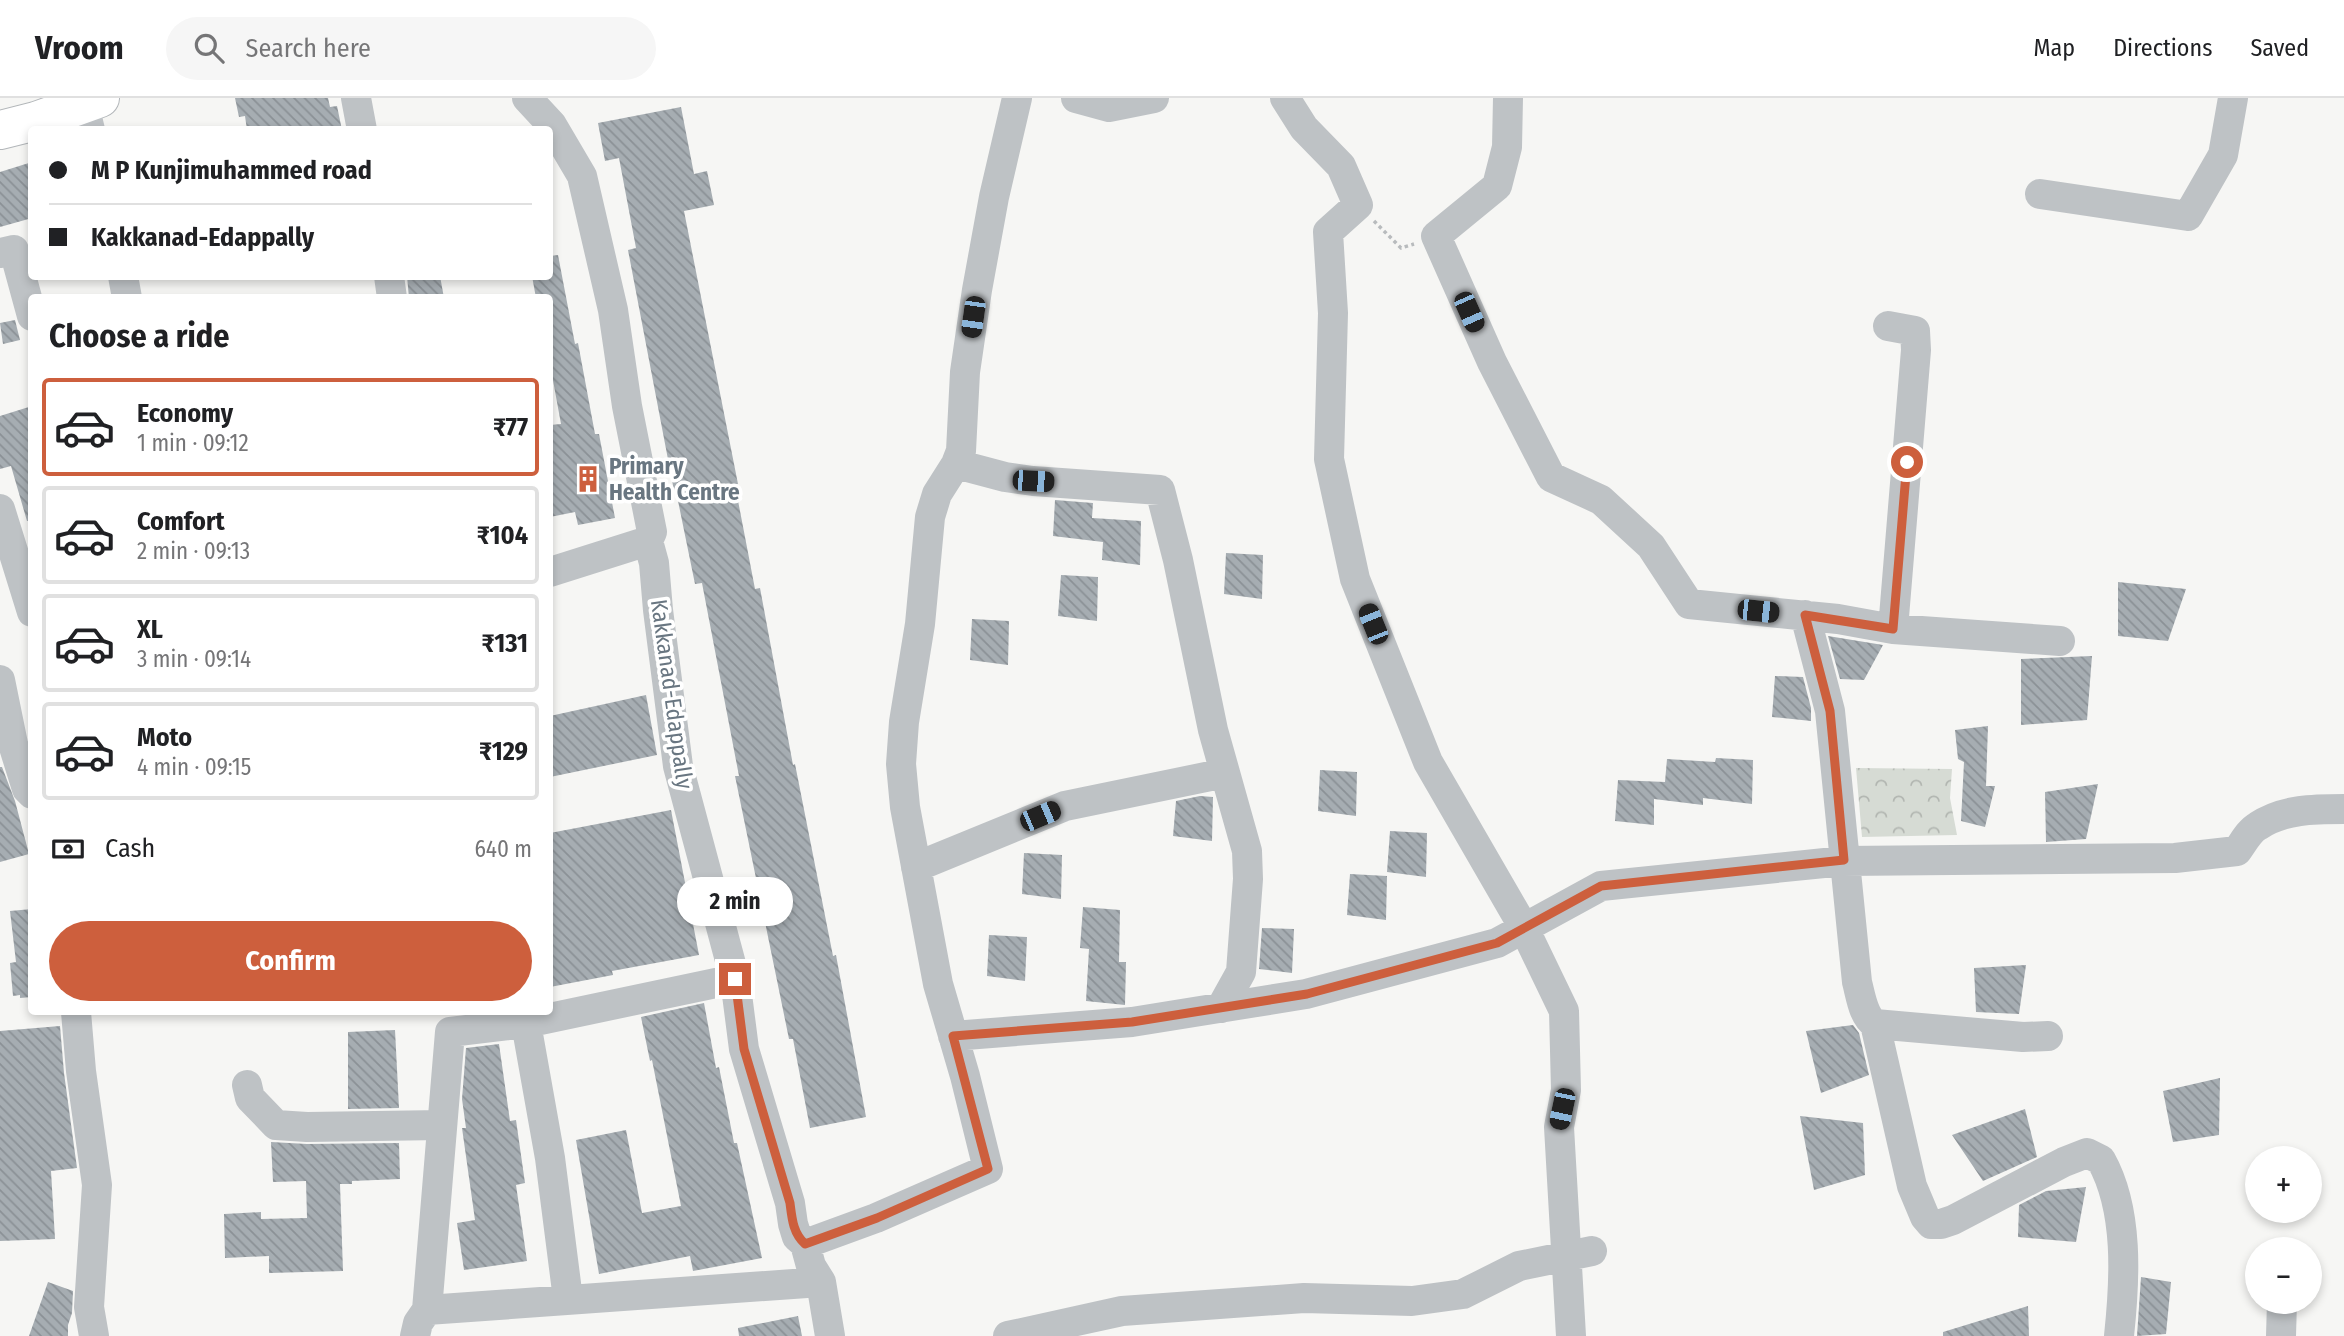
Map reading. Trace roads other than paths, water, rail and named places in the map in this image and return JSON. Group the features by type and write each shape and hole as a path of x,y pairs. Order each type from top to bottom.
{"main road":[{"path":"5,123 91,111"}],"street":[{"path":"356,98 361,126"},
{"name":"Kakkanad-Edappally","path":"527,98 553,126"},
{"path":"805,1244 877,1218 988,1169 938,984 905,807 901,764 904,722 920,624 930,517 937,494 961,451 965,372 976,290 1017,98"},
{"path":"1076,98 1109,107 1154,98"},
{"path":"1285,98 1304,128 1340,166 1358,205 1328,232 1333,313 1329,459 1355,579 1428,762 1524,928 1564,1011 1566,1090 1559,1127 1579,1253 1572,1336"},
{"path":"1508,98 1507,147 1497,187 1436,236 1492,362 1551,477 1601,500 1651,546 1689,604 1805,615 1893,629 2060,640"},
{"path":"2040,194 2188,216 2223,155 2233,98"},
{"name":"Kakkanad-Edappally","path":"553,127 582,176 613,310 627,407 652,532 648,541 654,563 678,766 735,979 744,1049 790,1203 797,1237 805,1244 811,1266 821,1282 830,1336"},
{"path":"0,253 15,250 28,300"},
{"path":"1888,326 1915,331 1916,350 1893,629"},
{"path":"956,464 1005,477 1033,481 1160,490 1178,560 1213,730 1247,850 1248,879 1241,972 1221,1008"},
{"path":"0,509 28,599"},
{"path":"553,571 648,541"},
{"path":"1805,615 1830,711 1857,982 1865,1013 1875,1024 1912,1186 1925,1217 1931,1224 1953,1220 2064,1162 2087,1153 2096,1156 2101,1160 2112,1187 2122,1242 2123,1296 2119,1336"},
{"path":"0,680 13,744 28,790"},
{"path":"916,867 1065,806 1225,773"},
{"path":"953,1036 1132,1022 1307,994 1497,943 1601,886 1844,860 2175,858 2236,851 2256,826 2282,814 2344,809"},
{"path":"553,1012 735,979"},
{"path":"76,1015 97,1185 89,1307 94,1336"},
{"path":"568,1299 550,1158 525,1017 450,1032 421,1323 568,1299 821,1282"},
{"path":"1875,1024 2023,1037 2048,1036"},
{"path":"247,1085 250,1098 276,1125 442,1125"},
{"path":"1008,1336 1122,1311 1155,1323 1304,1298 1412,1301 1463,1294 1519,1266 1579,1253"},
{"path":"2281,1336 2282,1314"}],"place":[{"name":"Primary Health Centre","path":"588,479"}]}
